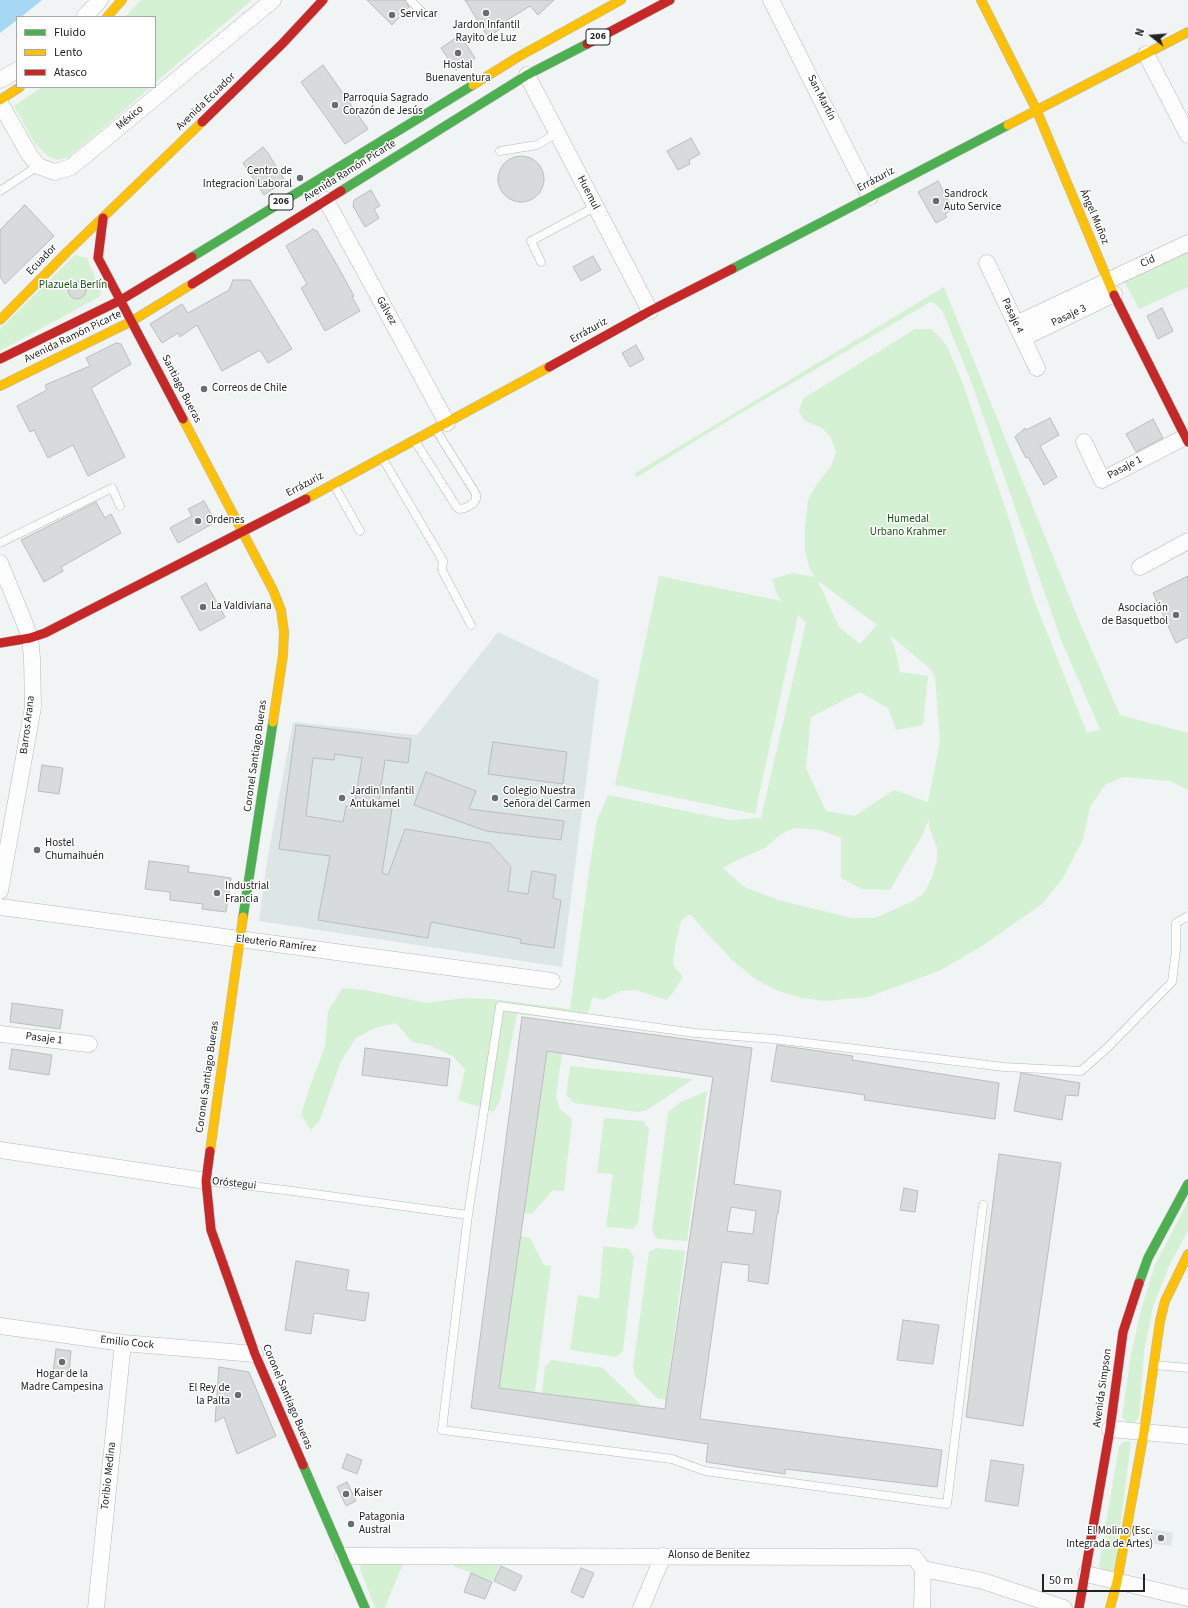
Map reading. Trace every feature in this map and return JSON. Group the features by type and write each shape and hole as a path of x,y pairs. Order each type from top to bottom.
{"main road":[{"path":"108,16 122,0"},
{"name":"Avenida Ecuador","path":"104,218 283,43 323,0"},
{"name":"Avenida Ramón Picarte","path":"0,359 120,300 518,57 621,0"},
{"name":"Avenida Ramón Picarte","path":"0,386 132,321 527,75 670,0"},
{"name":"Ángel Muñoz","path":"987,2 1036,109 1112,287 1186,439"},
{"name":"Errázuriz","path":"0,643 30,638 45,633 242,532 441,426 650,311 1036,109 1188,32"},
{"path":"0,100 18,88"},
{"name":"Ecuador","path":"0,320 68,251 104,218"},
{"name":"Santiago Bueras","path":"104,218 95,256 132,321 242,532"},
{"path":"68,251 81,252"},
{"name":"Coronel Santiago Bueras","path":"242,532 273,590 281,610 284,632 283,654 240,939 206,1180 211,1230 255,1354 365,1608"},
{"name":"Avenida Simpson","path":"1079,1608 1110,1429 1123,1332 1135,1292 1148,1258 1188,1184"},
{"path":"1110,1608 1117,1582 1144,1432 1152,1365 1160,1321 1165,1301 1188,1254"}],"street":[{"path":"85,16 100,0"},
{"name":"México","path":"38,166 45,170 55,172 71,167 273,0"},
{"name":"San Martín","path":"771,0 870,197"},
{"path":"1146,54 1188,135"},
{"path":"0,80 16,71"},
{"name":"Huemul","path":"527,75 650,311"},
{"path":"0,103 29,154 38,166"},
{"name":"Gálvez","path":"326,200 441,426"},
{"name":"Cid","path":"1112,287 1188,243"},
{"name":"Pasaje 4","path":"987,263 1037,368"},
{"name":"Pasaje 3","path":"1016,324 1112,287"},
{"name":"Pasaje 3","path":"1023,338 1112,287"},
{"name":"Pasaje 1","path":"1084,442 1102,480 1186,439"},
{"path":"1140,567 1188,541"},
{"name":"Barros Arana","path":"0,563 30,638 33,707 0,891"},
{"name":"Eleuterio Ramírez","path":"0,907 552,981"},
{"name":"Pasaje 1","path":"0,1034 89,1044"},
{"name":"Oróstegui","path":"0,1150 206,1180"},
{"name":"Emilio Cock","path":"0,1326 123,1343 255,1354"},
{"name":"Toribio Medina","path":"96,1608 123,1343"},
{"path":"1110,1429 1188,1436"},
{"name":"Alonso de Benitez","path":"343,1556 914,1557 923,1569 983,1581 1064,1608"},
{"path":"641,1608 663,1556"},
{"path":"922,1608 923,1569"},
{"path":"1086,1574 1188,1598"}],"lane":[{"path":"410,0 424,14"},
{"path":"500,151 537,145 557,133"},
{"path":"0,191 38,166"},
{"path":"541,262 531,242 595,207"},
{"path":"415,440 456,506 460,509 465,508 474,503 476,494 441,426"},
{"path":"382,457 443,561 442,570 471,625"},
{"path":"334,483 360,531"},
{"path":"0,543 112,488 120,506"},
{"path":"983,1205 947,1504 705,1471 672,1459 442,1430 468,1215 500,1006 695,1033 774,1039 1004,1067 1081,1071 1106,1049 1172,982 1176,950 1176,923 1188,916"},
{"name":"Oróstegui","path":"206,1180 468,1215"},
{"path":"1152,1365 1188,1368"}],"shaded area":[{"name":"Colegio Nuestra Señora del Carmen","path":"498,632 599,680 562,967 259,921 267,861 293,722 417,735"},
{"name":"El Molino (Esc. Integrada de Artes)","path":"1150,1529 1173,1533 1171,1546 1148,1543"}],"green space":[{"path":"141,0 252,0 156,82 156,16 126,16"},
{"path":"41,88 150,88 69,157 57,160 49,157 35,144 14,106"},
{"path":"1188,247 1188,287 1139,309 1123,279"},
{"name":"Plazuela Berlín","path":"75,255 87,258 101,292 99,297 0,351 0,329"},
{"name":"Humedal Urbano Krahmer","path":"944,287 1078,618 1120,715 1188,733 1188,790 1170,781 1124,777 1105,785 1090,807 1083,839 1063,878 1042,904 982,946 939,971 868,997 825,1001 802,998 778,991 755,979 731,959 690,914 681,921 675,946 673,965 683,976 667,1000 635,990 621,991 603,1000 593,997 585,1022 517,1014 500,1100 494,1112 458,1100 465,1069 452,1056 429,1045 412,1042 396,1023 375,1028 356,1038 341,1061 320,1120 311,1130 301,1115 325,1047 328,1011 343,988 365,990 426,1003 464,998 492,999 570,1009 597,820 608,795 729,820 761,818 806,623 798,615 755,814 615,785 659,576 782,601 778,597 772,579 793,573 815,577 810,570 805,551 805,529 808,500 817,484 831,466 836,452 830,436 822,428 805,421 799,412 800,407 804,398 915,329 932,329 947,346 962,381 1010,522 1033,597 1087,733 1100,729 1061,640 972,384 942,310 935,304 930,302 721,425 636,478 635,473","holes":["818,581 877,625 860,644 839,627","890,635 930,669 935,677 940,741 928,802 894,790 855,816 826,811 806,768 811,717 860,692 888,708 896,730 923,725 928,676 900,672 897,656","929,819 929,826 937,849 937,860 932,878 923,894 913,901 875,918 852,918 778,900 744,887 723,868 765,848 781,834 795,828 820,830 841,838 841,878 862,889 890,890 922,836"]},
{"path":"547,1051 562,1053 556,1097 560,1109 572,1119 564,1191 553,1190 532,1214 524,1213"},
{"path":"570,1066 693,1079 647,1110 638,1112 574,1103 566,1095"},
{"path":"707,1091 687,1241 657,1239 652,1231 668,1112 681,1102"},
{"path":"604,1118 643,1121 649,1129 638,1223 632,1229 606,1227 613,1174 597,1173"},
{"path":"1188,1201 1188,1231 1169,1266 1153,1307 1144,1352 1139,1418 1135,1422 1127,1423 1122,1417 1131,1354 1142,1306 1155,1265"},
{"path":"521,1236 530,1238 544,1265 551,1266 535,1392 499,1388"},
{"path":"603,1246 629,1249 634,1257 623,1351 616,1357 570,1350 578,1295 599,1299"},
{"path":"657,1248 685,1251 666,1400 657,1398 635,1376 633,1367 649,1252"},
{"path":"552,1360 603,1368 642,1406 542,1393 545,1366"},
{"path":"1125,1441 1131,1442 1114,1574 1101,1571 1099,1565 1119,1446"},
{"path":"361,1564 403,1564 385,1607 387,1608 375,1608 360,1569"},
{"path":"453,1564 500,1564 493,1581 453,1566"}],"water":[{"path":"0,0 42,0 22,16 16,16 16,21 0,33"}],"building":[{"name":"Servicar","path":"367,0 405,0 409,7 392,25"},
{"path":"465,0 554,0 538,15 530,6 504,22 506,25 488,37"},
{"name":"Hostal Buenaventura","path":"460,35 475,58 456,70 441,48"},
{"name":"Parroquia Sagrado Corazón de Jesús","path":"323,65 368,129 345,144 301,82"},
{"path":"691,138 700,154 689,160 690,164 678,170 667,151"},
{"path":"263,147 285,181 264,195 243,163"},
{"path":"521,156 534,160 540,166 544,179 540,192 534,198 521,202 508,198 502,192 498,179 502,166 508,160"},
{"name":"Sandrock Auto Service","path":"938,181 953,209 945,214 947,217 936,223 918,192"},
{"path":"371,190 380,206 374,209 379,218 365,227 353,206 354,200"},
{"path":"25,205 54,236 5,284 0,277 0,230"},
{"path":"313,229 317,231 337,265 354,296 352,297 360,311 325,331 301,288 307,284 286,246"},
{"path":"593,256 601,270 581,281 573,267"},
{"path":"233,280 250,280 292,349 268,363 260,350 222,371 197,325 180,337 178,333 162,343 150,324 182,304 188,313 229,290"},
{"path":"77,281 83,284 86,290 83,296 77,299 71,296 68,290 71,284"},
{"path":"1162,308 1173,331 1158,339 1147,316"},
{"path":"116,343 121,344 131,364 91,388 125,457 88,476 73,445 48,458 34,430 30,432 17,406 47,390 45,385 90,366 86,358"},
{"path":"636,345 644,359 630,367 622,353"},
{"path":"1050,418 1059,435 1040,446 1057,477 1044,485 1028,457 1026,458 1015,437 1025,428 1026,430"},
{"path":"1153,419 1163,438 1136,452 1126,434"},
{"name":"Ordenes","path":"204,501 214,519 212,524 178,543 170,528 192,516 188,509"},
{"path":"96,502 105,518 111,514 121,533 61,567 63,571 44,582 21,540"},
{"name":"Asociación de Basquetbol","path":"1188,576 1188,637 1176,643 1153,593"},
{"name":"La Valdiviana","path":"206,583 225,617 200,631 181,597"},
{"path":"296,725 411,739 408,763 385,760 378,806 392,809 382,873 388,875 405,829 490,843 511,867 508,891 528,894 532,871 556,875 553,898 561,900 554,948 520,943 521,939 431,922 428,938 318,920 330,856 279,849","holes":["335,754 362,758 354,808 346,806 343,822 306,816 313,758 334,760"]},
{"path":"493,742 567,752 563,784 488,774"},
{"path":"42,765 63,768 59,794 38,791"},
{"path":"426,772 476,791 469,809 564,821 561,840 486,831 414,805"},
{"path":"149,861 189,866 188,872 231,878 226,912 202,909 203,904 170,900 170,892 145,889"},
{"path":"12,1003 63,1010 60,1029 10,1022"},
{"path":"522,1017 752,1048 734,1184 781,1191 778,1214 768,1284 748,1281 749,1265 722,1262 700,1419 942,1450 937,1487 785,1469 785,1474 706,1462 708,1444 471,1408","holes":["547,1051 713,1077 665,1409 499,1388","731,1207 756,1211 753,1234 727,1231"]},
{"path":"777,1045 853,1056 852,1060 999,1083 995,1119 864,1100 865,1095 771,1081"},
{"path":"365,1048 450,1059 447,1086 362,1075"},
{"path":"12,1049 52,1055 49,1075 9,1069"},
{"path":"1021,1073 1080,1083 1078,1096 1066,1095 1062,1120 1014,1111"},
{"path":"999,1154 1061,1163 1023,1426 966,1417"},
{"path":"904,1188 918,1191 915,1212 900,1210"},
{"path":"296,1261 349,1270 346,1290 369,1293 365,1321 314,1313 311,1334 285,1330"},
{"path":"903,1320 939,1325 933,1364 897,1360"},
{"name":"Hogar de la Madre Campesina","path":"56,1349 71,1351 69,1374 53,1372"},
{"name":"El Rey de la Palta","path":"219,1367 249,1372 276,1436 237,1454 224,1417 215,1422"},
{"path":"347,1454 362,1460 357,1474 342,1468"},
{"path":"991,1460 1024,1465 1018,1506 985,1501"},
{"name":"Kaiser","path":"347,1482 356,1501 346,1506 337,1487"},
{"path":"501,1566 522,1576 515,1591 494,1581"},
{"path":"581,1568 594,1573 583,1598 571,1592"},
{"path":"471,1573 492,1582 485,1599 464,1592"}],"traffic: fast":[{"path":"341,191 527,75 587,44"},
{"path":"192,257 473,85"},
{"path":"732,269 1008,125"},
{"path":"243,917 273,722"},
{"path":"1139,1283 1148,1258 1188,1184"},
{"path":"303,1465 365,1608"}],"traffic: slow":[{"path":"108,16 122,0"},
{"path":"473,85 518,57 621,0"},
{"path":"981,0 1036,109 1114,295"},
{"path":"1008,125 1188,32"},
{"path":"0,100 18,88"},
{"path":"0,320 68,251 202,122"},
{"path":"0,386 132,321 192,284"},
{"path":"306,499 549,367"},
{"path":"183,419 273,590 281,610 284,632 283,655 273,722"},
{"path":"210,1151 243,917"},
{"path":"1110,1608 1117,1582 1144,1432 1160,1321 1165,1301 1188,1254"}],"traffic: jam":[{"path":"202,122 283,43 323,0"},
{"path":"587,44 670,0"},
{"path":"192,284 341,191"},
{"path":"103,218 98,258 183,419"},
{"path":"0,359 121,300 192,257"},
{"path":"549,367 650,311 732,269"},
{"path":"1114,295 1188,442"},
{"path":"0,643 30,638 45,633 306,499"},
{"path":"210,1151 206,1181 211,1230 255,1354 303,1465"},
{"path":"1079,1608 1110,1429 1123,1332 1139,1283"}],"place":[{"name":"Jardon Infantil Rayito de Luz","path":"486,13"},
{"name":"Servicar","path":"392,15"},
{"name":"Hostal Buenaventura","path":"458,53"},
{"name":"Parroquia Sagrado Corazón de Jesús","path":"335,105"},
{"name":"Centro de Integracion Laboral","path":"300,178"},
{"name":"Sandrock Auto Service","path":"936,201"},
{"name":"Correos de Chile","path":"204,389"},
{"name":"Ordenes","path":"198,521"},
{"name":"La Valdiviana","path":"203,607"},
{"name":"Asociación de Basquetbol","path":"1176,615"},
{"name":"Jardin Infantil Antukamel","path":"342,798"},
{"name":"Colegio Nuestra Señora del Carmen","path":"495,798"},
{"name":"Hostel Chumaihuén","path":"37,850"},
{"name":"Industrial Francia","path":"217,893"},
{"name":"Hogar de la Madre Campesina","path":"62,1362"},
{"name":"El Rey de la Palta","path":"238,1395"},
{"name":"Kaiser","path":"346,1494"},
{"name":"Patagonia Austral","path":"351,1524"},
{"name":"El Molino (Esc. Integrada de Artes)","path":"1161,1538"}]}
